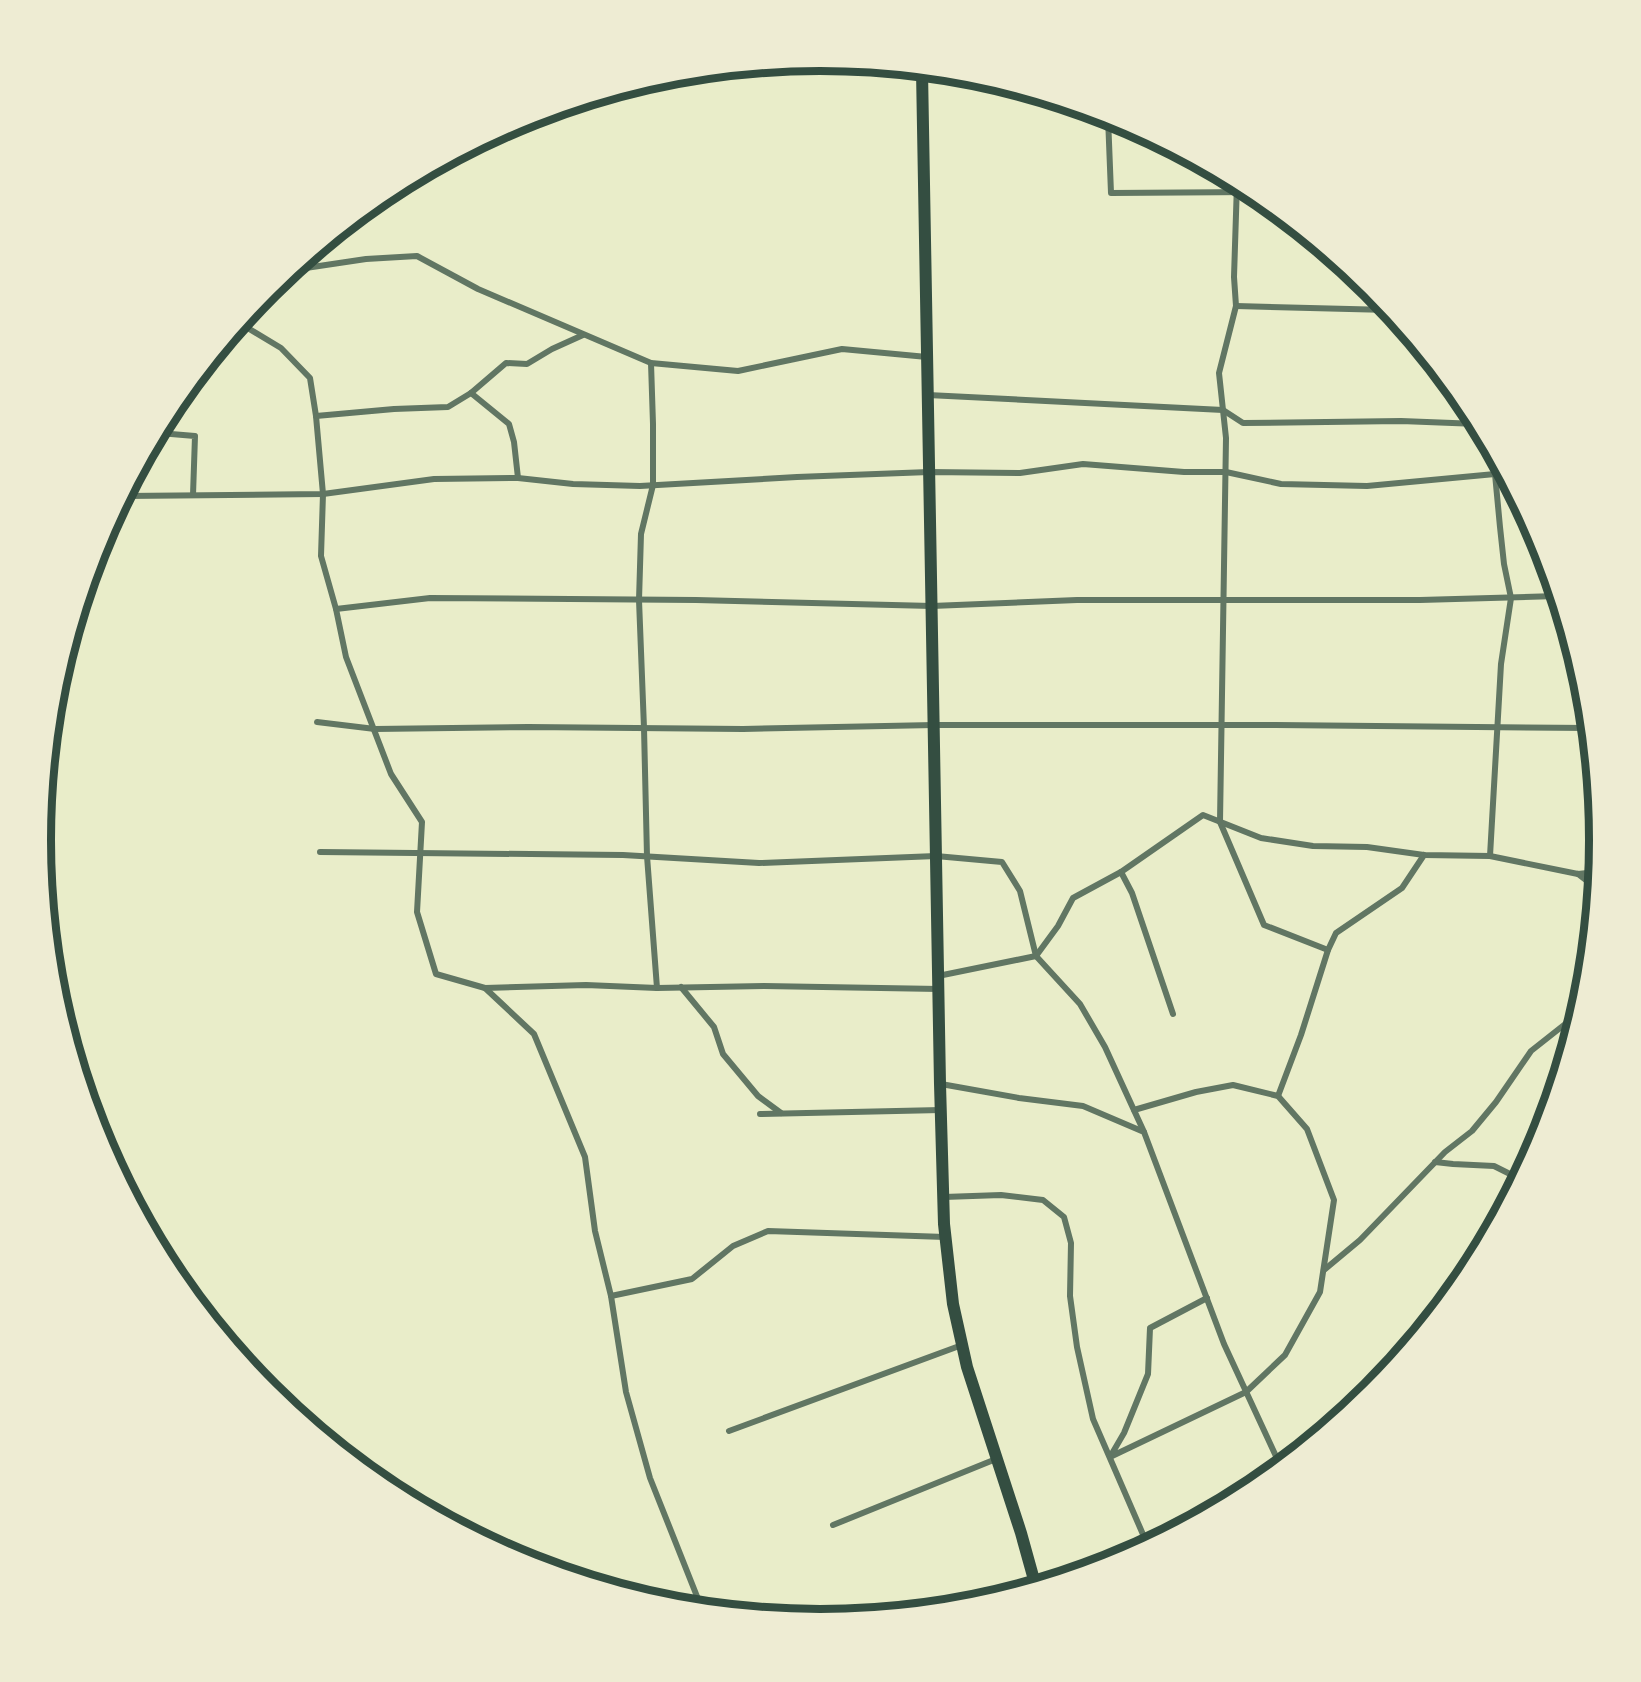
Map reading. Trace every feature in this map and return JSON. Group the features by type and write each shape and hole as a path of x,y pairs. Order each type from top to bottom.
{"main road":[{"path":"922,78 943,1197 953,1304 967,1367 1034,1580"}],"street":[{"path":"1108,127 1111,193 1233,192"},
{"path":"1236,194 1234,278 1236,306 1219,373 1226,438 1220,822 1264,925 1328,950"},
{"path":"307,268 366,259 417,256 478,289 651,363 738,370 842,349 927,357"},
{"path":"1236,306 1377,310"},
{"path":"248,328 281,348 310,378 323,494 321,556 336,609 345,657 392,774 422,822 417,912 436,974 485,988 586,985 657,988 765,986 939,989"},
{"path":"316,416 448,407 471,393 506,363 527,364 552,349 583,335"},
{"path":"651,363 654,424 653,485 640,534 639,600 647,856 657,988"},
{"path":"471,393 508,424 514,441 518,478"},
{"path":"928,395 1223,410 1243,423 1401,421 1467,424"},
{"path":"168,434 195,436 193,495"},
{"path":"133,496 323,494 434,479 518,478 573,484 653,485 929,472 1020,473 1083,464 1184,472 1226,471 1281,484 1367,486 1495,474 1504,564 1511,598 1501,664 1490,856"},
{"path":"336,609 430,598 932,606 1077,600 1223,601 1550,596"},
{"path":"317,722 375,729 528,727 743,729 934,725 1581,728"},
{"path":"938,976 1036,956 1058,926 1074,898 1121,872 1203,815 1261,838 1314,846 1366,847 1424,855 1490,856 1578,874 1589,873"},
{"path":"320,852 623,855 759,863 936,856 1002,862 1020,891 1036,956 1080,1004 1105,1047 1144,1132 1224,1344 1277,1459"},
{"path":"1278,1096 1301,1035 1328,950 1336,933 1402,888 1424,855"},
{"path":"1121,872 1132,893 1173,1014"},
{"path":"1578,874 1588,882"},
{"path":"681,987 714,1027 723,1054 758,1095 780,1113"},
{"path":"485,988 534,1034 585,1157 595,1231 611,1296 626,1392 650,1478 699,1601"},
{"path":"1324,1270 1360,1240 1435,1161 1472,1131 1496,1102 1531,1052 1568,1022"},
{"path":"940,1084 1018,1098 1083,1106 1144,1132"},
{"path":"1110,1457 1246,1392 1285,1355 1320,1292 1334,1200 1307,1129 1278,1096 1233,1085 1196,1092 1134,1110"},
{"path":"760,1114 941,1110"},
{"path":"1435,1161 1494,1166 1513,1176"},
{"path":"943,1197 1000,1195 1043,1200 1064,1217 1071,1243 1070,1296 1077,1347 1093,1419 1145,1538"},
{"path":"611,1296 692,1279 733,1246 768,1231 946,1237"},
{"path":"1110,1457 1124,1432 1148,1374 1150,1328 1207,1298"},
{"path":"729,1431 962,1345"},
{"path":"833,1525 997,1459"}]}
